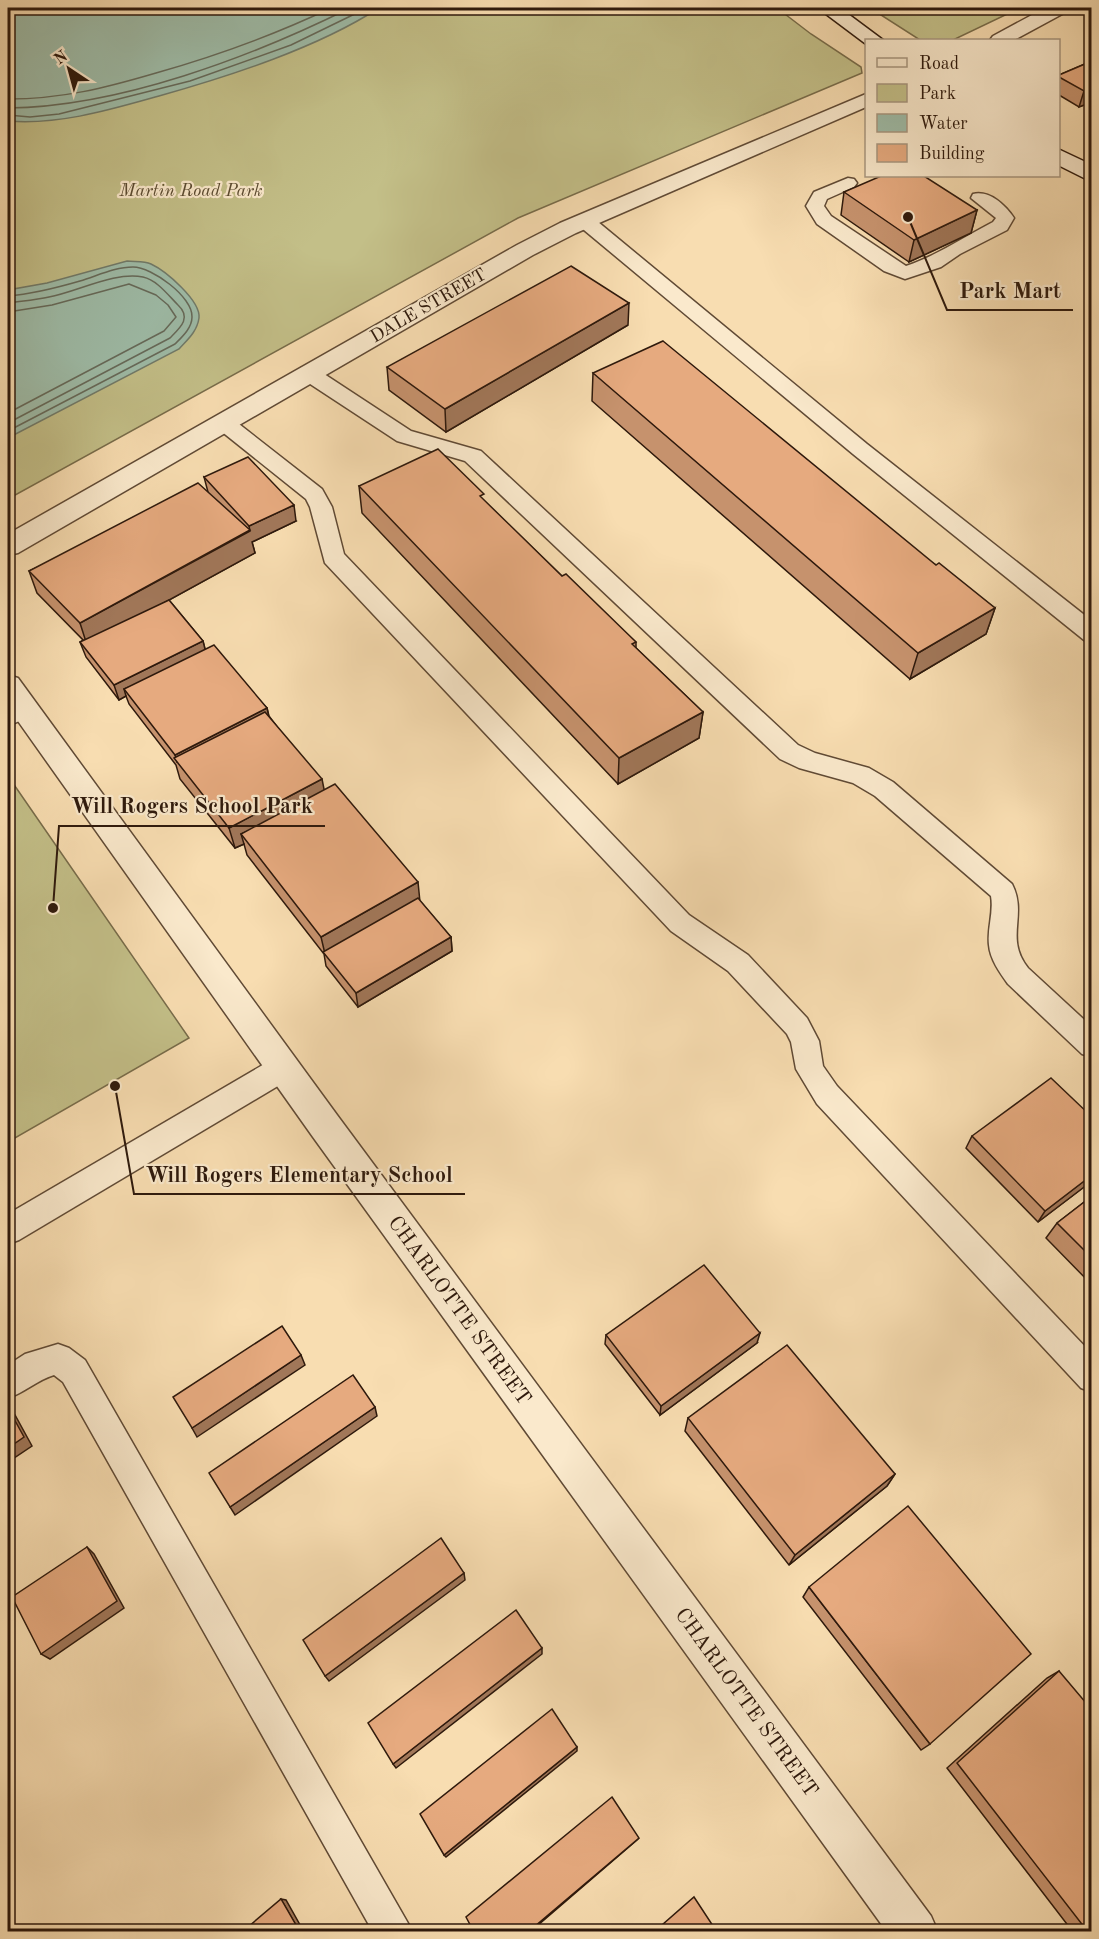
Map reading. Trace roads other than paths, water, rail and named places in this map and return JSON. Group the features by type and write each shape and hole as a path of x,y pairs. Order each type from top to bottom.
{"street":[{"path":"828,8 872,39"},
{"path":"1002,39 1059,8"},
{"name":"DALE STREET","path":"8,546 485,272 585,221 865,101"},
{"path":"1060,156 1092,176"},
{"name":"CHARLOTTE STREET","path":"13,704 283,1068 915,1932"}],"lane":[{"path":"848,183 820,196 815,206 824,220 891,267 905,273 934,263 953,250 1000,226 1005,218 1000,211 980,198"},
{"path":"585,221 860,449 1092,634"},
{"path":"308,373 404,436 473,456 789,752 808,761 860,775 910,809 1003,891 1006,907 1002,945 1008,963 1018,976 1092,1045"},
{"path":"223,422 314,494 321,507 333,557 680,923 738,963 797,1026 805,1041 810,1069 827,1095 1092,1377"},
{"path":"8,1230 283,1068"},
{"path":"8,1383 36,1365 58,1359 74,1371 394,1932"}],"water":[{"path":"8,8 379,8 301,48 215,79 103,111 65,119 27,122 8,121"},
{"path":"127,261 151,264 165,273 189,295 198,311 199,318 194,332 179,349 8,438 8,290 47,283"}],"place":[{"name":"Park Mart","path":"908,217"},
{"name":"Will Rogers School Park","path":"53,908"},
{"name":"Will Rogers Elementary School","path":"115,1086"}],"park label":[{"name":"Martin Road Park","path":"191,190"}]}
